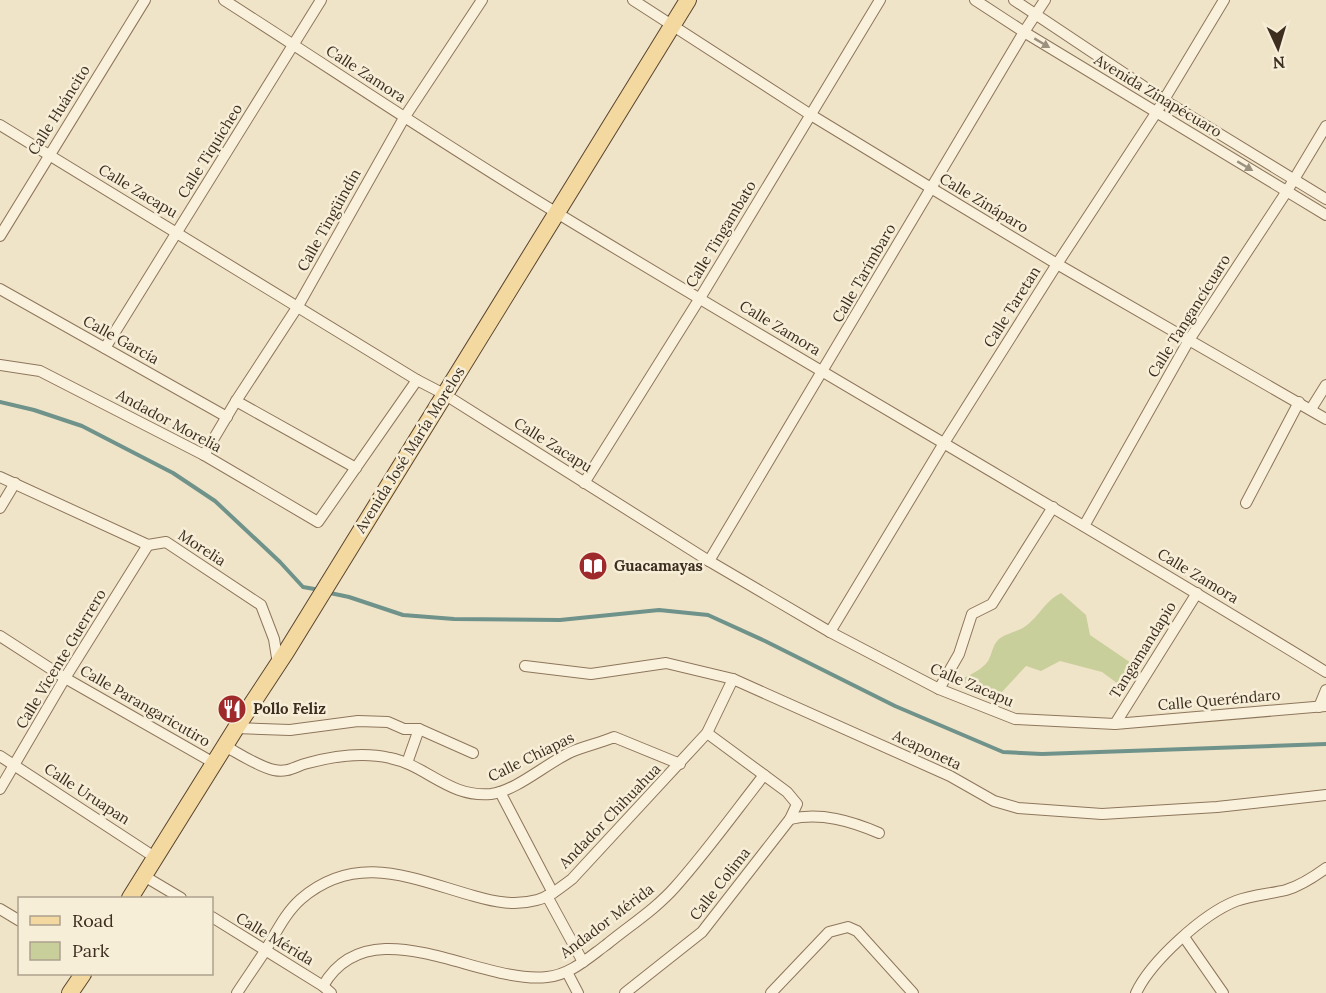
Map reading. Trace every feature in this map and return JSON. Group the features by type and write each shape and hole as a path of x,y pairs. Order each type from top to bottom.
{"main road":[{"name":"Avenida José María Morelos","path":"131,897 282,658 688,0"},
{"path":"70,993 82,975"}],"street":[{"name":"Calle Huáncito","path":"0,236 145,0"},
{"name":"Calle Zamora","path":"224,0 556,213 1053,507 1326,672"},
{"name":"Calle Tiquicheo","path":"105,348 321,0"},
{"name":"Calle Tingüindín","path":"204,455 298,306 404,117 482,0"},
{"name":"Calle Zináparo","path":"633,0 811,115 931,188 1057,264 1326,419"},
{"name":"Calle Tingambato","path":"584,483 700,298 880,0"},
{"name":"Avenida Zinapécuaro","path":"975,0 1024,33 1326,215"},
{"name":"Avenida Zinapécuaro","path":"1014,0 1164,100 1326,199"},
{"name":"Calle Tarímbaro","path":"709,561 1045,0"},
{"name":"Calle Taretan","path":"830,632 944,443 1164,100 1224,0"},
{"name":"Calle Zacapu","path":"0,125 417,380 444,394 709,561 830,632 939,689 1015,719 1115,723"},
{"name":"Calle Tangancícuaro","path":"1084,526 1189,340 1287,191 1326,126"},
{"name":"Calle García","path":"0,289 227,417"},
{"name":"Andador Morelia","path":"0,365 40,371 204,455 318,522 356,468"},
{"path":"236,401 356,468 417,380"},
{"path":"1311,409 1326,385"},
{"path":"1246,502 1299,402"},
{"name":"Morelia","path":"0,477 148,545 166,542 261,605 282,658"},
{"path":"0,508 15,483"},
{"path":"939,689 959,654 972,614 992,604 1053,507"},
{"name":"Calle Vicente Guerrero","path":"0,789 65,678 148,545"},
{"name":"Tangamandapio","path":"1115,723 1197,593"},
{"name":"Calle Parangaricutiro","path":"0,636 65,678 214,763"},
{"name":"Acaponeta","path":"525,666 591,674 666,663 733,679 950,776 994,801 1018,808 1102,814 1217,807 1326,795"},
{"name":"Andador Chihuahua","path":"237,993 288,913 300,900 316,887 356,873 390,873 500,903 521,903 550,894 572,879 707,733 733,679"},
{"path":"1322,706 1326,690"},
{"name":"Calle Queréndaro","path":"1115,723 1322,706"},
{"path":"236,728 290,729 358,721 388,722 404,729 419,729 473,753"},
{"path":"406,763 419,729"},
{"path":"707,733 764,775"},
{"name":"Calle Chiapas","path":"225,746 272,770 291,770 318,760 354,756 390,758 406,763 462,792 486,794 500,792 571,753 614,737 680,764"},
{"name":"Calle Uruapan","path":"0,756 156,858"},
{"name":"Calle Colima","path":"625,993 702,932 790,819 797,804 787,792 764,775"},
{"name":"Andador Mérida","path":"327,989 332,971 352,956 382,949 411,950 518,977 551,977 567,972 645,914 675,888 764,775"},
{"path":"500,792 583,962"},
{"path":"790,819 807,815 831,818 855,823 879,833"},
{"path":"1136,993 1151,968 1184,937 1223,907 1238,901 1289,889 1326,868"},
{"path":"144,876 179,897"},
{"path":"0,909 18,920"},
{"name":"Calle Mérida","path":"213,919 327,989"},
{"path":"771,993 829,932 848,927 857,931 913,993"},
{"path":"1184,937 1223,993"},
{"path":"567,972 578,993"}],"green space":[{"path":"1061,593 1086,615 1090,635 1140,669 1125,689 1102,672 1060,661 1041,671 1026,666 1001,693 984,698 975,687 960,680 985,664 998,640 1027,625 1050,600"}],"waterway":[{"path":"0,402 34,410 82,426 173,473 215,501 280,562 303,587 320,590"},
{"path":"330,593 403,615 454,619 560,620 659,610 708,615 895,706 1003,752 1042,754 1326,744"}],"place":[{"name":"Guacamayas","path":"593,566"},
{"name":"Pollo Feliz","path":"232,709"}]}
